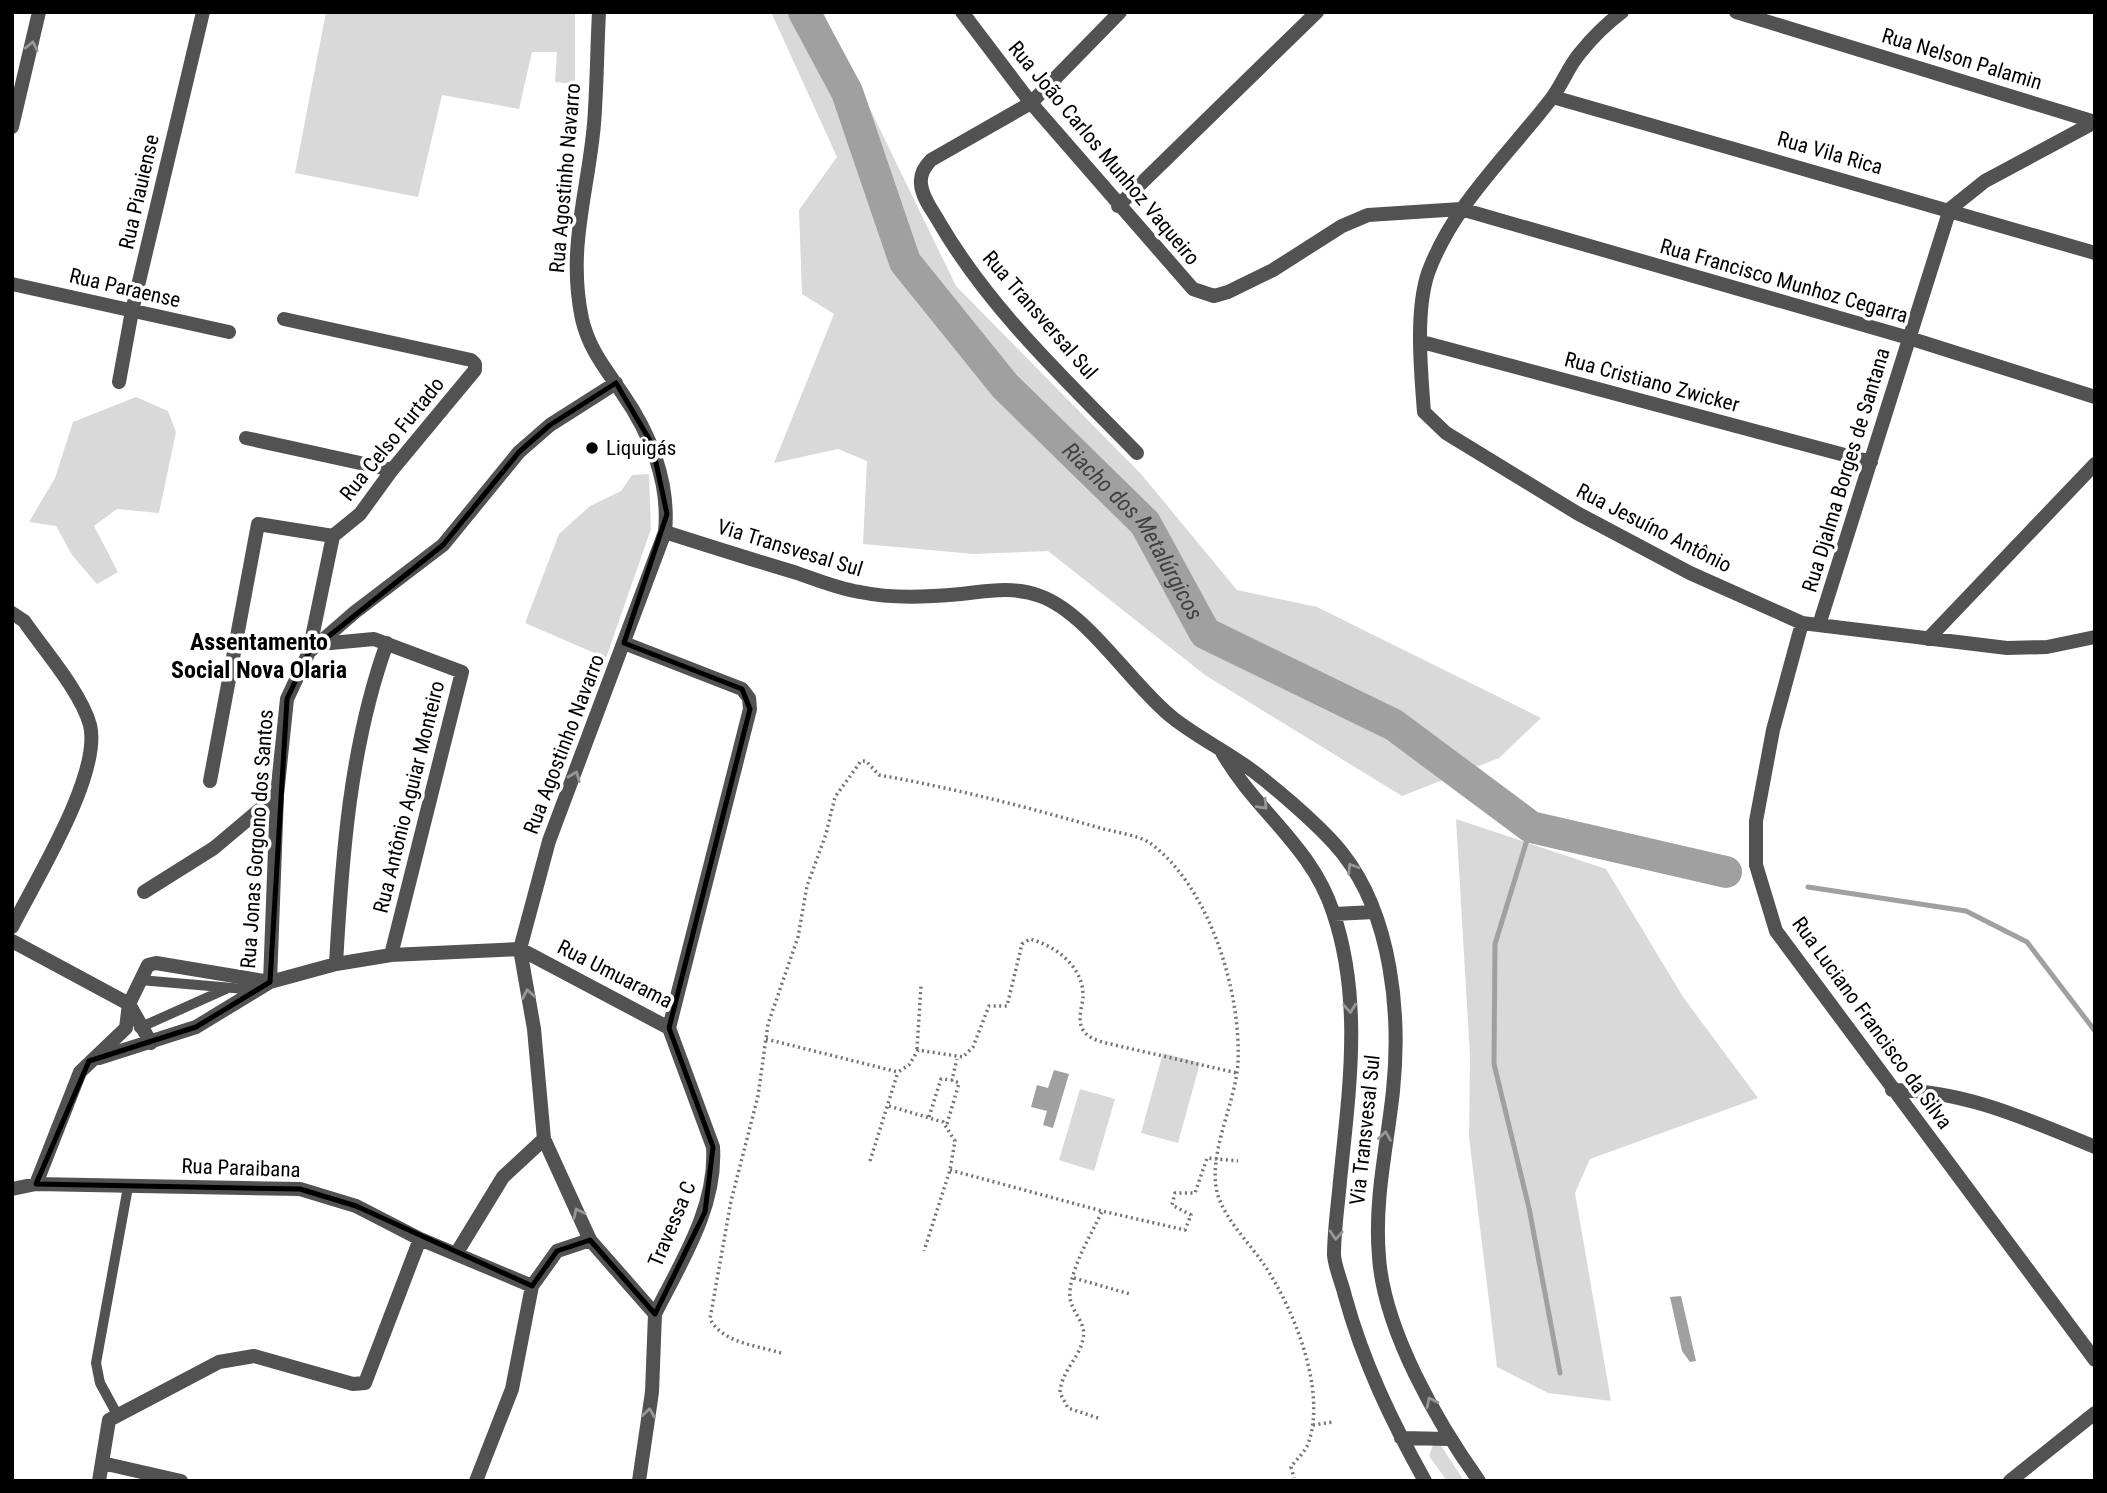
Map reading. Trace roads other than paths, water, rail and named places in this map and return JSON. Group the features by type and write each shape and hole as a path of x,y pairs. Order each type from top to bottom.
{"street":[{"path":"12,127 39,12"},
{"name":"Rua Piauiense","path":"119,382 132,311 203,12"},
{"name":"Rua Agostinho Navarro","path":"599,12 594,125 575,274 592,351 616,383 652,444 667,514 665,532 549,841 520,949 534,1029 544,1139 590,1240 655,1314"},
{"name":"Rua João Carlos Munhoz Vaqueiro","path":"962,12 1031,103 1193,289 1214,296 1273,270 1342,226 1368,215 1461,209"},
{"path":"1031,103 1120,12"},
{"path":"1118,206 1317,12"},
{"name":"Rua Nelson Palamin","path":"1736,12 2095,122"},
{"name":"Rua Jesuíno Antônio","path":"1612,15 1579,54 1553,97 1461,209 1428,275 1422,301 1424,412 1446,433 1577,513 1690,573 1802,623 2007,648 2047,647 2095,638"},
{"name":"Rua Vila Rica","path":"1553,97 1950,209 2095,253"},
{"name":"Rua Transversal Sul","path":"1031,103 931,160 922,174 923,194 981,286 1028,341 1137,453"},
{"path":"1950,209 1985,181 2095,122"},
{"name":"Rua Francisco Munhoz Cegarra","path":"1461,209 1909,338 2095,397"},
{"name":"Rua Djalma Borges de Santana","path":"1819,625 1950,209"},
{"name":"Rua Paraense","path":"12,284 229,332"},
{"name":"Rua Celso Furtado","path":"284,319 471,360 475,370 392,470 360,514 332,536"},
{"name":"Rua Cristiano Zwicker","path":"1422,342 1871,462"},
{"name":"Rua Jonas Gorgono dos Santos","path":"263,986 287,699 314,648 355,612 443,545 519,452 550,425 616,383"},
{"path":"246,438 392,470"},
{"path":"1928,639 2095,464"},
{"path":"210,781 257,525 332,536 314,648"},
{"name":"Via Transvesal Sul","path":"665,532 858,592 904,597 1004,589 1041,596 1072,614 1128,676 1173,718 1237,760 1324,833 1344,855 1374,912 1389,964 1394,1058 1380,1177 1379,1262 1394,1326 1449,1439 1479,1481"},
{"path":"12,613 24,621 78,701 89,724 92,748 86,777 12,927"},
{"name":"Rua Luciano Francisco da Silva","path":"1802,623 1773,730 1756,821 1756,865 1776,931 2095,1360"},
{"name":"Rua Antônio Aguiar Monteiro","path":"314,648 368,638 387,643 462,674 391,955"},
{"path":"336,964 344,837 367,706 387,643"},
{"name":"Rua Umuarama","path":"520,949 669,1028 750,709 742,689 624,643"},
{"name":"Via Transvesal Sul","path":"1222,751 1233,770 1284,829 1319,877 1334,914 1347,965 1353,1049 1334,1257 1355,1334 1401,1438 1425,1481"},
{"path":"144,892 214,848 277,794"},
{"path":"1334,914 1374,912"},
{"path":"12,942 129,1004 139,1028 151,1043"},
{"path":"89,1061 196,1027 263,986 336,964 391,955 520,949"},
{"path":"36,1184 77,1079 89,1061 121,1036 129,1016 129,1004 148,965 153,963 263,986"},
{"name":"Travessa C","path":"655,1314 705,1212 715,1168 713,1147 669,1028"},
{"path":"1892,1090 1947,1094 1994,1107 2095,1147"},
{"path":"456,1254 503,1177 544,1139"},
{"name":"Rua Paraibana","path":"12,1189 36,1184 300,1189 356,1206 420,1239 531,1286"},
{"path":"99,1481 113,1419 219,1362 254,1356 353,1384 365,1383 420,1239"},
{"path":"476,1481 512,1390 531,1286 557,1251 590,1240"},
{"path":"639,1481 652,1392 655,1314"},
{"path":"2010,1481 2095,1413"},
{"path":"1401,1438 1449,1439"},
{"path":"102,1463 181,1481"}],"lane":[{"path":"140,980 229,988 263,986"},
{"path":"139,1028 229,988"},
{"path":"113,1419 96,1363 128,1186"}],"waterway":[{"name":"Riacho dos Metalúrgicos","path":"804,12 847,92 905,262 1005,386 1145,523 1205,633 1394,725 1531,827 1726,872"},
{"path":"1531,827 1495,944 1494,1064 1529,1208 1560,1373"},
{"path":"1808,887 1966,911 2027,942 2095,1031"}],"place":[{"name":"Liquigás","path":"592,448"}],"district":[{"name":"Assentamento Social Nova Olaria","path":"259,656"}]}
